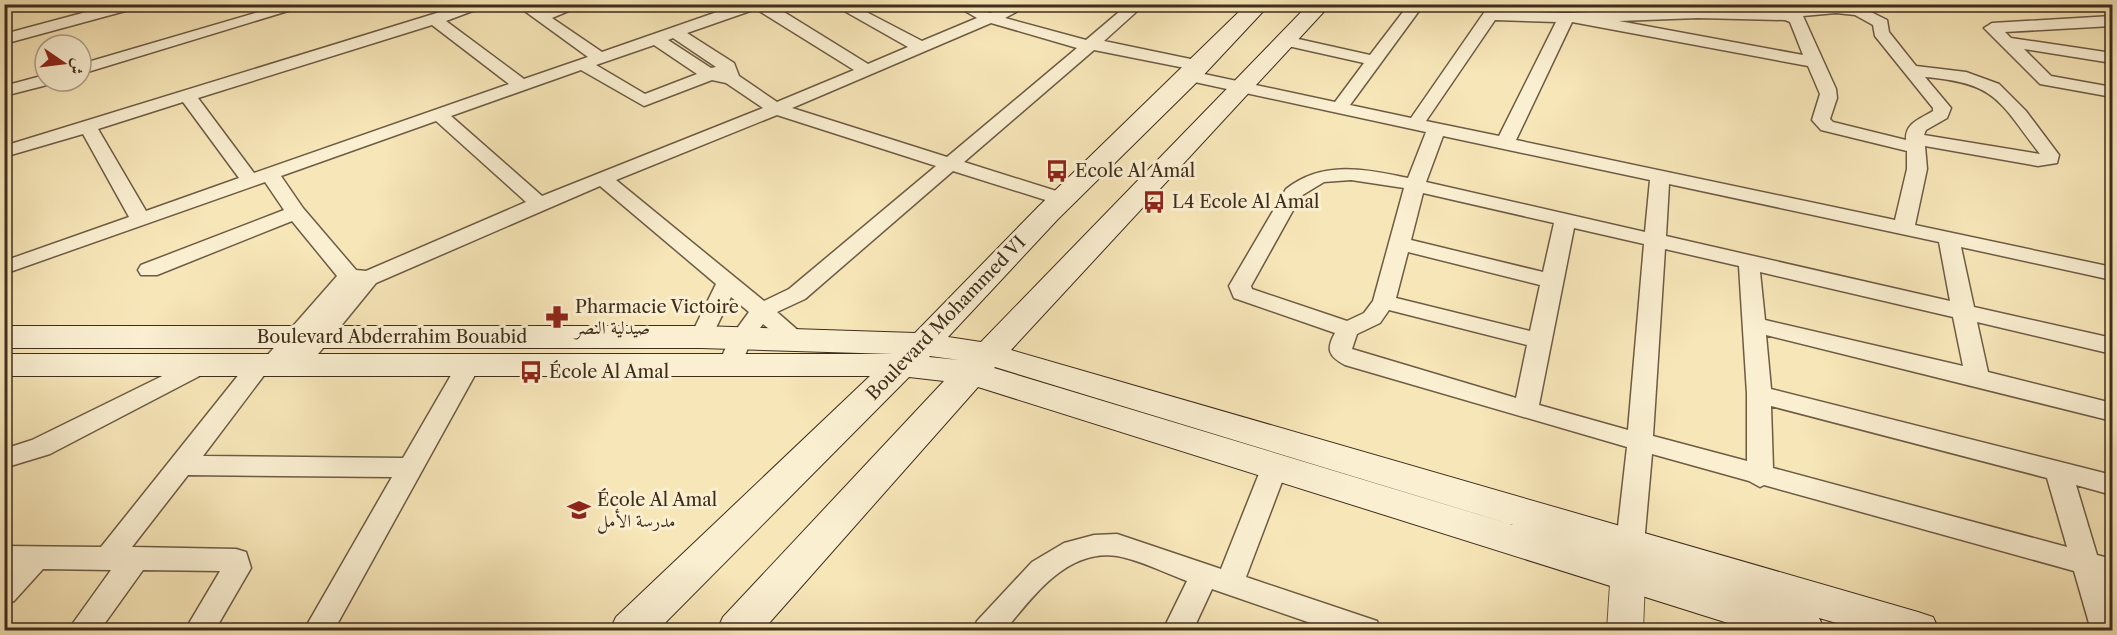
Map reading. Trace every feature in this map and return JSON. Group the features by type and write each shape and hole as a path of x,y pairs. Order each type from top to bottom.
{"main road":[{"name":"Boulevard Mohammed VI","path":"631,630 912,355 1062,199 1195,71 1260,4"},
{"path":"738,630 980,364 1321,4"},
{"name":"Boulevard Abderrahim Bouabid","path":"4,337 469,364 736,351 912,355"},
{"name":"Boulevard Abderrahim Bouabid","path":"4,365 203,364 288,354 701,338 736,351 797,340 912,355"},
{"path":"912,355 980,364 1629,560 1804,630"},
{"path":"980,364 1275,466 1629,560 1918,630"}],"street":[{"path":"7,33 135,4"},
{"path":"93,56 275,4"},
{"path":"93,66 304,4"},
{"path":"4,153 484,4"},
{"path":"522,4 541,16 592,61 644,101 709,74 730,73"},
{"path":"541,16 578,4"},
{"path":"839,4 920,47"},
{"path":"960,4 989,18 1195,71 1240,88 1426,125 2112,273"},
{"path":"82,630 123,557 182,465 359,277 776,110 1024,4"},
{"path":"1106,4 1134,8"},
{"path":"4,268 438,114 676,33 749,5 868,71"},
{"path":"1339,108 1374,61 1410,6"},
{"path":"1788,15 1809,6 1869,14 1881,22 1881,33 1942,108 1941,114 1918,127 1917,169 1904,227"},
{"path":"736,351 761,311 797,294 1134,8"},
{"path":"1570,17 1693,9 1788,15 1797,19 1827,89 1828,97 1820,114 1821,120 1827,126 1916,143 2038,160 2050,159 2050,155 2018,114 1990,85 1972,79 1910,70"},
{"path":"1814,62 1570,17 1495,10 1426,125 1415,185 1384,302 1372,318 1348,329 1340,344 1341,353 1353,359 1760,477 2112,570"},
{"path":"1505,143 1570,17"},
{"path":"435,20 521,85"},
{"path":"2112,21 1992,28 2050,81 2112,92"},
{"path":"676,33 776,110 1062,199"},
{"path":"656,39 709,74"},
{"path":"149,40 174,43"},
{"path":"1285,41 1374,61"},
{"path":"2010,45 2112,61"},
{"path":"4,81 33,73"},
{"path":"4,91 33,83"},
{"path":"188,95 260,177 359,277"},
{"path":"438,114 539,204"},
{"path":"88,127 141,220"},
{"path":"1625,630 1660,175"},
{"path":"1348,329 1252,298 1242,293 1240,286 1293,194 1302,183 1329,176 1385,178 2112,346"},
{"path":"604,180 797,340"},
{"path":"149,270 296,212"},
{"path":"1526,410 1565,221"},
{"path":"1948,236 1977,376"},
{"path":"1400,244 1551,281"},
{"path":"1749,262 1758,393 1760,477"},
{"path":"701,338 727,283"},
{"path":"1384,302 1539,341"},
{"path":"1754,325 1977,376 2112,412"},
{"path":"4,459 41,447 203,364"},
{"path":"319,630 469,364"},
{"path":"1758,393 2112,484"},
{"path":"182,465 411,468"},
{"path":"1178,630 1217,579 1275,466"},
{"path":"2058,471 2106,630"},
{"path":"988,630 1036,574 1074,549 1093,544 1117,545 1366,630"},
{"path":"4,557 236,560 237,568 200,630"},
{"path":"4,593 36,557"}],"place":[{"name":"Ecole Al Amal","path":"1057,171"},
{"name":"L4 Ecole Al Amal","path":"1154,202"},
{"name":"Pharmacie Victoire صيدلية النصر","path":"557,317"},
{"name":"École Al Amal","path":"531,372"},
{"name":"École Al Amal مدرسة الأمل","path":"579,510"}]}
